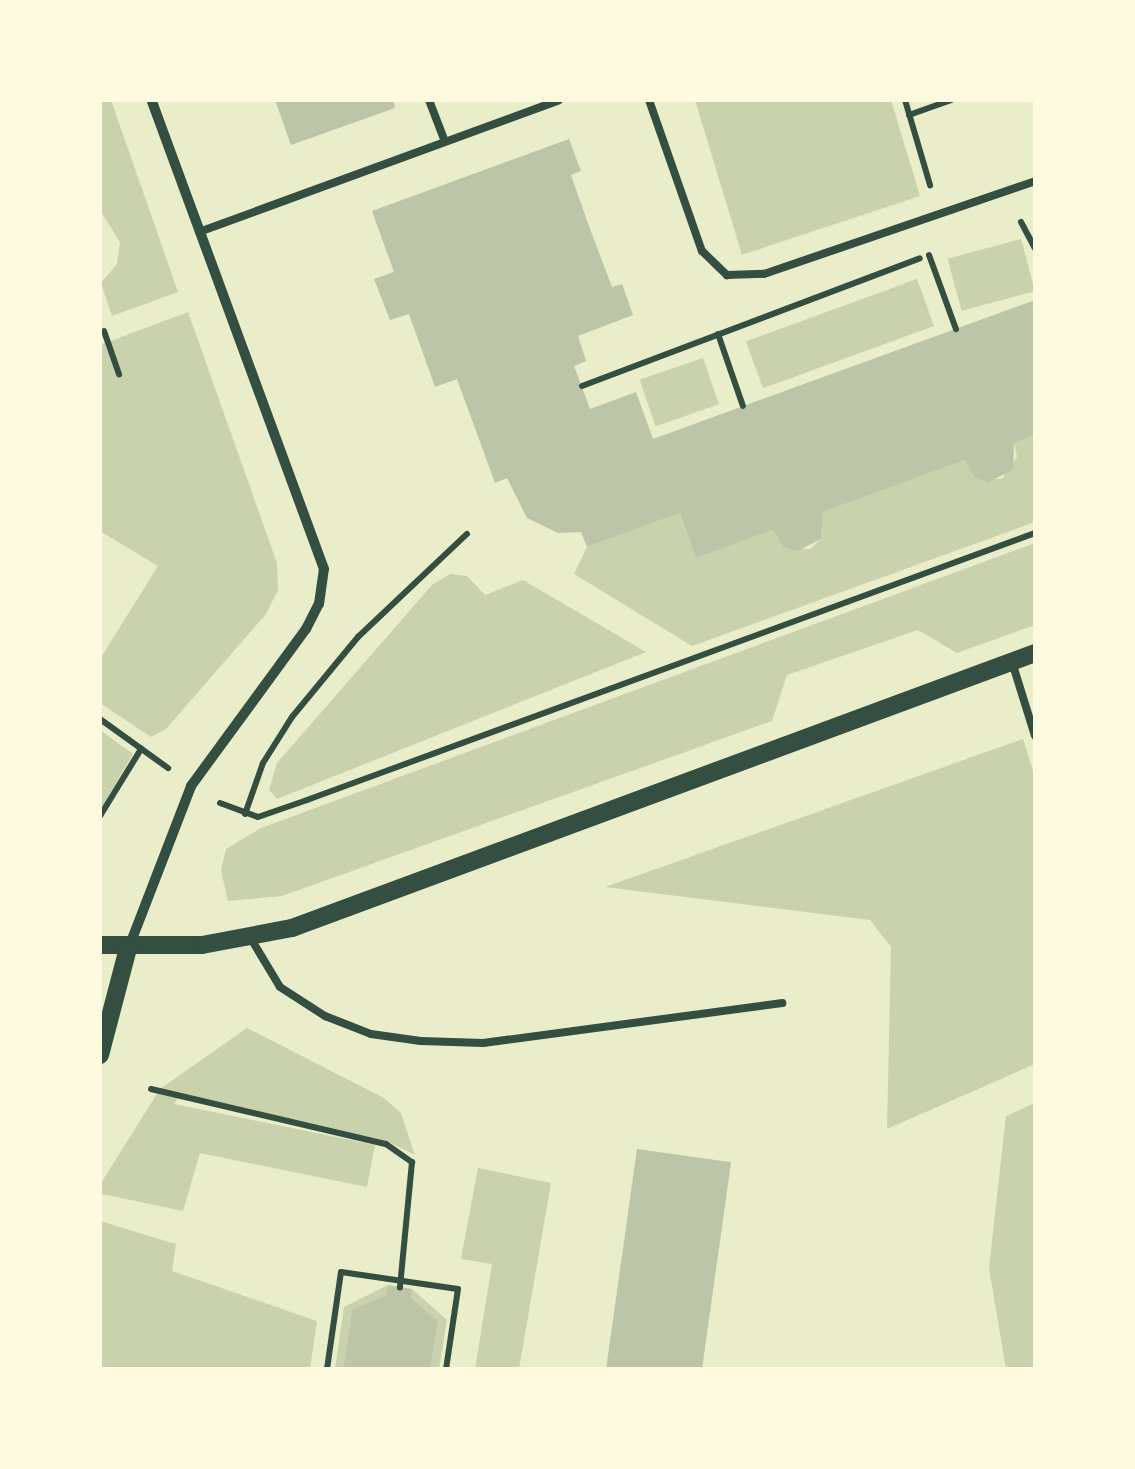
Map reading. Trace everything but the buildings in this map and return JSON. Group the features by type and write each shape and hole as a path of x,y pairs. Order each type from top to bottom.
{"street":[{"path":"100,1055 128,948 191,786 306,629 320,604 324,569 150,100"},
{"path":"100,944 128,948 292,928 1035,653"}],"lane":[{"path":"429,100 444,140"},
{"path":"199,232 559,100"},
{"path":"649,100 702,251 727,275 764,274 1035,181"},
{"path":"1012,662 1035,736"},
{"path":"250,936 280,988 324,1016 370,1034 421,1042 483,1043 782,1003"}],"path":[{"path":"905,100 938,214"},
{"path":"909,115 952,100"},
{"path":"1009,226 1025,220 1035,248"},
{"path":"582,386 946,249"},
{"path":"930,254 956,329"},
{"path":"104,331 119,374"},
{"path":"718,334 743,406"},
{"path":"100,719 191,786 244,814 258,816 1035,533"},
{"path":"244,814 264,763 292,717 358,637 467,534"},
{"path":"100,816 141,749"},
{"path":"151,1089 386,1144 412,1162 400,1284"},
{"path":"327,1369 341,1272 400,1284 458,1289 446,1369"}],"green space":[{"path":"100,100 111,100 178,292 112,316 101,283 117,264 120,242 100,210"},
{"path":"695,100 891,100 920,196 742,255"},
{"path":"1021,239 1035,291 962,311 948,259"},
{"path":"917,279 934,326 763,388 746,341"},
{"path":"188,312 277,563 278,590 266,614 166,729 151,737 100,703 100,659 158,566 100,531 100,345"},
{"path":"703,358 719,404 656,426 640,380"},
{"path":"1035,435 1035,522 692,646 574,574 587,547 680,513 696,558 773,530 783,547 810,549 821,539 823,512 965,460 976,478 1002,479 1017,457 1014,443"},
{"path":"1035,543 1035,625 957,653 918,630 787,675 772,721 282,896 228,901 221,870 226,849 261,828"},
{"path":"450,574 467,576 485,595 523,580 646,652 277,799 269,790 277,763 432,585"},
{"path":"100,730 133,754 100,810"},
{"path":"1023,739 1035,777 1035,1064 887,1129 891,947 870,920 605,887"},
{"path":"247,1028 384,1098 401,1113 415,1155 387,1141 178,1097 174,1104 375,1145 367,1187 200,1153 183,1211 102,1194 101,1183 160,1089"},
{"path":"1035,1103 1035,1369 1006,1369 989,1268 1006,1116"},
{"path":"478,1168 551,1183 519,1369 475,1369 492,1264 461,1259"},
{"path":"100,1221 176,1244 172,1271 317,1321 310,1369 100,1369"},
{"path":"388,1285 386,1295 352,1310 343,1369 335,1369 344,1307"},
{"path":"412,1289 447,1320 439,1369 430,1369 438,1321 411,1298"}]}
